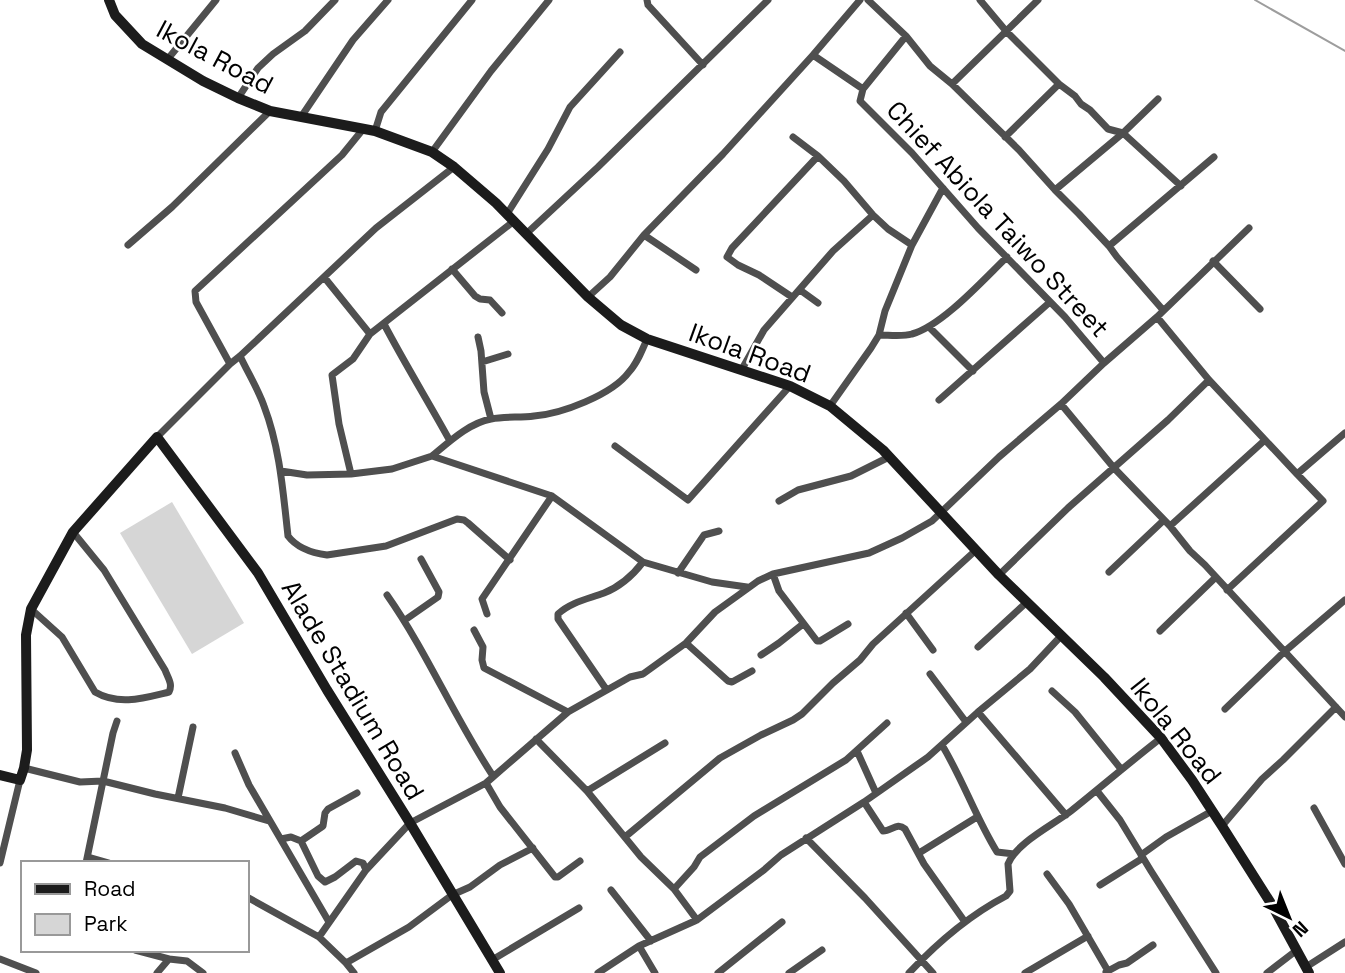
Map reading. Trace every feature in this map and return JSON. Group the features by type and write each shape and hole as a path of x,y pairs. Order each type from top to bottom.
{"street":[{"name":"Ikola Road","path":"109,0 115,15 142,44 203,81 238,98 270,111 370,130 432,152 454,167 510,218 588,297 621,325 647,340 790,386 830,406 889,457 975,551 1161,738 1222,826 1272,905 1308,970"},
{"path":"167,60 216,0"},
{"path":"238,98 258,68 305,31 335,0"},
{"path":"301,117 352,40 388,0"},
{"path":"230,364 195,302 195,291 370,130 385,107 472,0"},
{"path":"432,152 491,71 549,0"},
{"path":"648,0 648,5 703,65"},
{"path":"526,234 555,209 768,0"},
{"path":"588,297 610,277 644,235 723,153 860,0"},
{"path":"869,0 906,36 930,66 1019,150 1109,246 1209,380 1323,501 1227,590"},
{"path":"980,0 1006,31 1059,84 1108,129 1123,133 1181,186"},
{"path":"952,84 1038,0"},
{"name":"Chief Abiola Taiwo Street","path":"906,36 863,89 860,102 912,153 978,228 1065,317 1104,363"},
{"path":"351,474 339,424 332,378 334,373 353,359 370,334 452,269 510,218 570,107 620,52"},
{"path":"813,55 863,89"},
{"path":"1005,137 1059,84"},
{"path":"1055,190 1123,133 1158,99"},
{"path":"128,245 172,207 270,111"},
{"path":"793,137 844,181 888,229 912,246"},
{"path":"792,297 727,257 732,248 818,156"},
{"path":"1109,246 1214,157"},
{"path":"0,863 27,750 26,635 31,609 73,532 157,437 230,364 376,228 454,167"},
{"path":"830,406 879,335 885,311 912,246 943,188"},
{"path":"742,369 764,330 792,297 833,251 873,215"},
{"path":"319,937 366,870 410,823 486,783 568,712 630,677 643,674 686,643 715,612 748,587 773,574 869,553 932,521 999,457 1160,314 1249,228"},
{"path":"644,235 696,270"},
{"path":"879,335 911,335 929,327 965,298 1007,257"},
{"path":"1213,261 1260,309"},
{"path":"452,269 475,296 490,300 502,313"},
{"path":"324,277 370,334"},
{"path":"800,290 818,303"},
{"path":"939,400 1050,302"},
{"path":"384,324 450,441"},
{"path":"929,327 973,372"},
{"path":"478,337 484,392 491,419"},
{"path":"281,471 307,475 351,474 392,469 432,456 478,423 491,419 541,415 581,404 623,379 635,364 647,340"},
{"path":"482,362 508,354"},
{"path":"240,356 264,405 281,471 288,536 294,544 327,555 386,546 457,519 468,523 510,560"},
{"path":"999,575 1068,508 1209,380"},
{"path":"615,446 688,500 790,386"},
{"path":"1061,404 1114,468 1345,717"},
{"path":"1297,474 1345,433"},
{"name":"Alade Stadium Road","path":"157,437 258,573 500,973"},
{"path":"1170,526 1265,440"},
{"path":"432,456 552,496 643,562 712,582 748,587"},
{"path":"779,501 798,490 851,476 889,457"},
{"path":"487,614 482,599 552,496"},
{"path":"1109,572 1164,520"},
{"path":"678,573 704,535 719,531"},
{"path":"31,609 62,637 99,695 119,701 169,692 171,687 165,670 104,570 73,532"},
{"path":"625,837 720,758 802,714 860,660 873,644 975,551"},
{"path":"405,620 438,597 439,592 421,559"},
{"path":"606,690 558,619 558,614 579,601 605,593 619,585 643,562"},
{"path":"773,574 779,591 816,640 819,642 848,624"},
{"path":"1160,631 1216,577"},
{"path":"387,595 405,620 493,776"},
{"path":"1225,709 1284,652 1345,600"},
{"path":"978,647 1027,602"},
{"path":"906,613 933,650"},
{"path":"761,655 803,624"},
{"path":"474,630 483,647 484,668 568,712"},
{"path":"602,972 639,946 697,920 781,855 928,757 1030,669 1061,636"},
{"path":"686,643 728,681 732,682 752,671"},
{"path":"930,674 966,722"},
{"path":"1052,691 1075,712 1121,769"},
{"path":"1222,826 1262,779 1336,707"},
{"path":"978,712 1066,815"},
{"path":"87,860 117,721"},
{"path":"674,889 700,857 754,816 829,771 887,723"},
{"path":"178,798 193,727"},
{"path":"909,973 921,959 965,922 1006,896 1010,891 1009,860 1014,854 1161,738"},
{"path":"536,739 587,791 641,857 674,889 697,920"},
{"path":"587,791 665,743"},
{"path":"942,745 997,852 1014,854"},
{"path":"856,751 876,793"},
{"path":"235,753 269,821 329,922"},
{"path":"24,768 80,782 103,780 269,821"},
{"path":"0,775 20,780"},
{"path":"486,783 500,807 556,877 580,861"},
{"path":"1097,791 1120,820 1216,973"},
{"path":"300,841 323,826 328,809 357,793"},
{"path":"864,802 883,831 897,825 905,829 924,864 965,922"},
{"path":"1314,808 1345,864"},
{"path":"1100,885 1166,837 1212,811"},
{"path":"919,853 977,817"},
{"path":"281,839 290,837 300,841 318,876 326,882 356,861 363,863 366,870"},
{"path":"806,838 933,973"},
{"path":"346,963 409,927 453,894 470,887 500,865 533,848"},
{"path":"1047,874 1069,904 1107,972 1127,963 1153,945"},
{"path":"611,890 650,941"},
{"path":"248,898 319,937 354,973"},
{"path":"492,960 579,908"},
{"path":"718,973 782,922"},
{"path":"1025,973 1088,936"},
{"path":"1308,970 1345,942"},
{"path":"639,946 655,973"},
{"path":"789,973 822,950"},
{"path":"1267,973 1297,950"},
{"path":"143,952 187,961 203,973"},
{"path":"0,959 36,973"},
{"path":"157,973 169,959"}],"green space":[{"path":"172,502 244,623 192,654 120,533"}],"waterway":[{"path":"1255,0 1345,51"}]}
